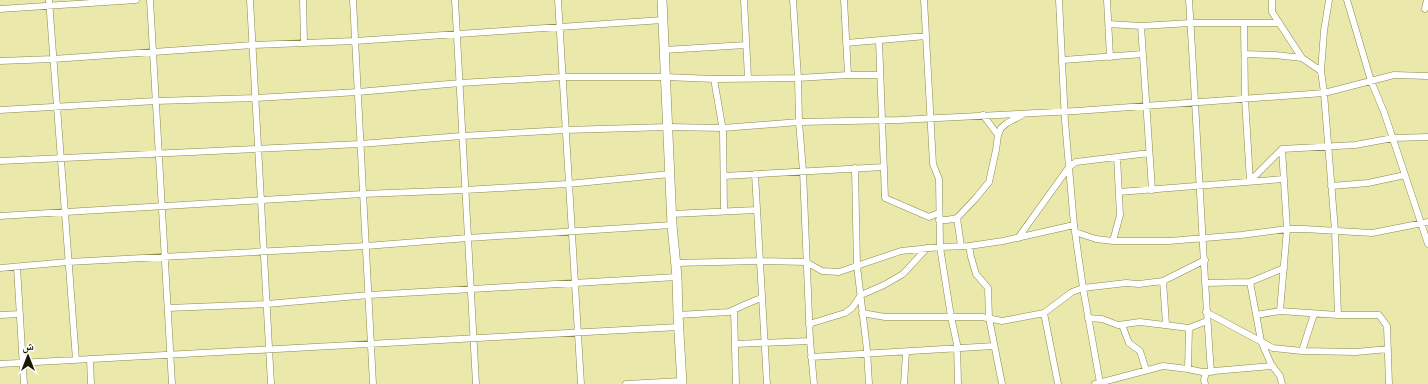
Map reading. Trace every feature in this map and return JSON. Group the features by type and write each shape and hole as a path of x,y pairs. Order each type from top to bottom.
{"street":[{"path":"0,9 49,3 136,0"},
{"path":"150,0 172,384"},
{"path":"250,0 268,304 271,384"},
{"path":"303,0 304,42"},
{"path":"353,0 374,384"},
{"path":"455,0 476,384"},
{"path":"558,0 581,384"},
{"path":"626,384 682,383 677,277 672,225 662,0"},
{"path":"744,0 748,78"},
{"path":"793,0 803,171 809,324 814,384"},
{"path":"844,0 848,75"},
{"path":"924,0 933,164 939,179 940,247 951,317 958,348 958,384"},
{"path":"1058,0 1074,225 1098,384 1163,366 1188,369 1196,372 1273,366"},
{"path":"1107,0 1110,57"},
{"path":"1190,0 1206,283 1209,372 1203,383"},
{"path":"1272,0 1272,12 1302,58 1321,71"},
{"path":"1329,0 1324,31 1321,71 1335,231 1338,316"},
{"path":"1347,0 1371,81 1384,112 1428,244"},
{"path":"1425,9 1427,0"},
{"path":"49,3 76,360"},
{"path":"0,61 304,42 355,41 457,35 663,20"},
{"path":"1109,24 1141,26 1191,23 1279,23"},
{"path":"1244,24 1245,99 1250,181"},
{"path":"1141,26 1152,190"},
{"path":"846,43 926,36"},
{"path":"879,41 885,198 929,217 936,214"},
{"path":"664,50 746,45"},
{"path":"1063,60 1143,54"},
{"path":"1245,54 1302,58"},
{"path":"0,110 156,101 256,98 563,77 665,77 714,79 880,75"},
{"path":"0,160 360,144 565,130 668,127 723,128 799,122 931,118 1065,111 1324,93 1394,75 1428,76"},
{"path":"714,79 723,128 724,211"},
{"path":"939,220 957,218 989,182 998,135 1001,128 1007,123 1026,113"},
{"path":"983,115 998,135"},
{"path":"1250,181 1282,148 1355,145 1393,138 1428,137"},
{"path":"1280,311 1287,229 1282,148"},
{"path":"1018,238 1069,167 1076,162 1149,153"},
{"path":"1114,242 1120,215 1117,157"},
{"path":"724,176 884,167"},
{"path":"855,168 857,266 869,384"},
{"path":"0,216 363,194 568,184 670,174"},
{"path":"755,174 767,384"},
{"path":"1331,186 1368,183 1405,175"},
{"path":"1119,192 1201,187 1250,181 1284,179"},
{"path":"672,214 756,210"},
{"path":"957,218 961,246"},
{"path":"1075,232 1096,239 1114,242 1169,241 1287,229 1372,233 1428,222"},
{"path":"0,268 68,262 366,246 672,225"},
{"path":"676,263 759,261 806,262 822,271 833,273 901,251 969,246 1018,238 1074,225"},
{"path":"969,246 976,274 988,288 989,318 1002,384"},
{"path":"809,324 845,312 855,305 861,295 884,286 903,274 927,248"},
{"path":"862,313 885,317 982,317 1002,321 1044,313 1072,292 1083,288 1162,281 1205,260"},
{"path":"16,267 24,384"},
{"path":"1206,283 1250,282 1284,268"},
{"path":"168,308 268,304 368,295 677,277"},
{"path":"1162,281 1166,324"},
{"path":"1250,282 1261,341 1273,366 1280,376 1282,384"},
{"path":"678,315 734,311 744,304 761,298"},
{"path":"734,311 736,384"},
{"path":"1256,315 1280,311 1338,316 1379,314 1387,326 1389,384"},
{"path":"1206,312 1273,348 1302,351 1356,352 1388,349"},
{"path":"1044,313 1058,384"},
{"path":"0,315 20,314"},
{"path":"1302,351 1314,314"},
{"path":"1088,318 1102,319 1109,323 1122,325 1140,322 1189,328 1207,321"},
{"path":"1122,325 1129,343 1140,351 1146,370"},
{"path":"0,364 679,327"},
{"path":"1188,369 1189,328"},
{"path":"735,344 810,341"},
{"path":"811,357 994,346"},
{"path":"904,384 906,352"},
{"path":"90,359 91,384"}]}
